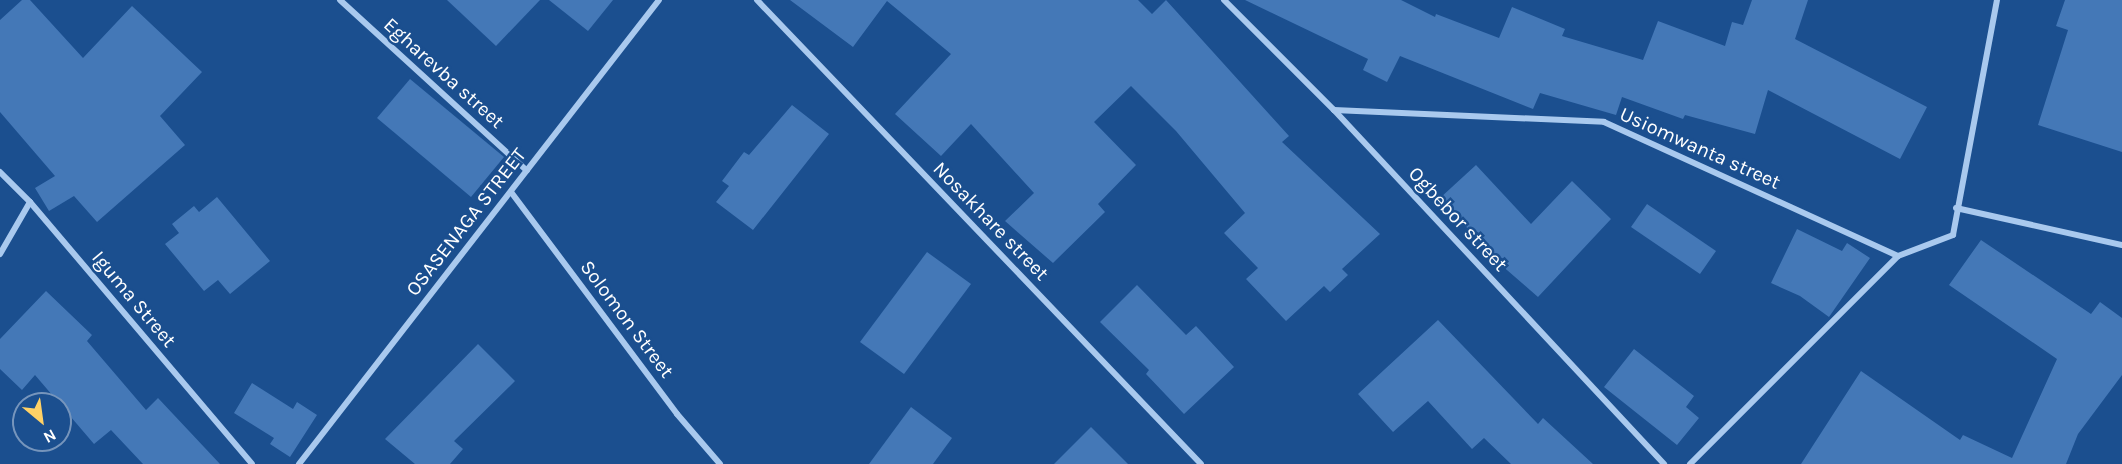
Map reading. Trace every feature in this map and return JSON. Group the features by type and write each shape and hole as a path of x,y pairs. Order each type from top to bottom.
{"street":[{"name":"Egharevba street","path":"340,0 527,171"},
{"name":"OSASENAGA STREET","path":"299,464 659,0"},
{"name":"Nosakhare street","path":"757,0 1201,464"},
{"name":"Ogbebor street","path":"1224,0 1334,110 1664,464"},
{"path":"1690,464 1898,256 1953,235 1956,208 1997,0"},
{"name":"Usiomwanta street","path":"1334,110 1604,122 1898,256"},
{"name":"Iguma Street","path":"0,172 30,202 252,464"},
{"name":"Solomon Street","path":"511,192 677,414 720,464"},
{"path":"0,254 30,202"},
{"path":"1956,208 2122,245"}],"building":[{"path":"22,0 30,0 83,58 132,6 202,72 160,116 185,145 97,222 74,196 49,211 35,188 55,176 0,112 0,20"},
{"path":"447,0 540,0 496,46"},
{"path":"549,0 613,0 588,31"},
{"path":"790,0 1138,0 1152,14 1166,0 1289,136 1282,142 1380,234 1342,269 1348,275 1330,292 1324,286 1286,321 1246,279 1258,268 1224,233 1245,213 1176,131 1131,86 1094,122 1136,165 1098,204 1105,212 1053,263 1005,221 1034,193 971,124 941,156 895,114 951,54 887,1 853,47"},
{"path":"1245,0 1401,0 1435,17 1436,14 1499,38 1512,7 1565,29 1562,36 1643,60 1658,21 1725,46 1732,22 1743,25 1752,0 1808,0 1795,39 1927,107 1900,159 1768,90 1755,134 1685,115 1683,119 1622,97 1616,115 1540,93 1533,109 1400,56 1387,82 1363,70 1368,59"},
{"path":"2065,0 2122,0 2122,152 2038,125 2068,30 2056,26"},
{"path":"410,79 504,157 471,197 377,118"},
{"path":"792,105 829,134 753,230 716,202 729,186 722,181 744,152 749,155"},
{"path":"1476,165 1531,224 1572,181 1611,219 1538,297 1500,264 1440,198"},
{"path":"217,197 270,261 230,294 218,280 204,291 165,244 179,233 172,224 194,206 199,212"},
{"path":"1647,204 1716,251 1700,274 1631,227"},
{"path":"1797,229 1842,251 1847,243 1870,258 1829,317 1800,296 1771,283"},
{"path":"1981,240 2091,314 2100,302 2122,318 2122,375 2078,434 2066,464 1801,464 1861,371 1960,440 1963,435 2012,458 2057,359 1949,285"},
{"path":"927,252 971,284 904,374 860,342"},
{"path":"1137,285 1186,335 1196,326 1234,367 1184,414 1146,374 1149,370 1100,322"},
{"path":"46,291 92,335 87,341 146,410 158,398 220,464 143,464 111,430 94,444 72,418 72,392 50,392 35,375 22,390 0,369 0,339"},
{"path":"1438,320 1538,424 1543,418 1593,464 1511,464 1484,438 1472,449 1428,401 1393,432 1358,394"},
{"path":"478,344 515,381 454,441 463,449 450,464 415,464 385,439"},
{"path":"1634,349 1694,396 1686,407 1699,418 1677,445 1604,387"},
{"path":"252,383 293,409 297,402 317,415 290,457 270,444 274,438 234,413"},
{"path":"911,407 952,438 933,464 869,464"},
{"path":"1091,427 1128,464 1054,464"}]}
